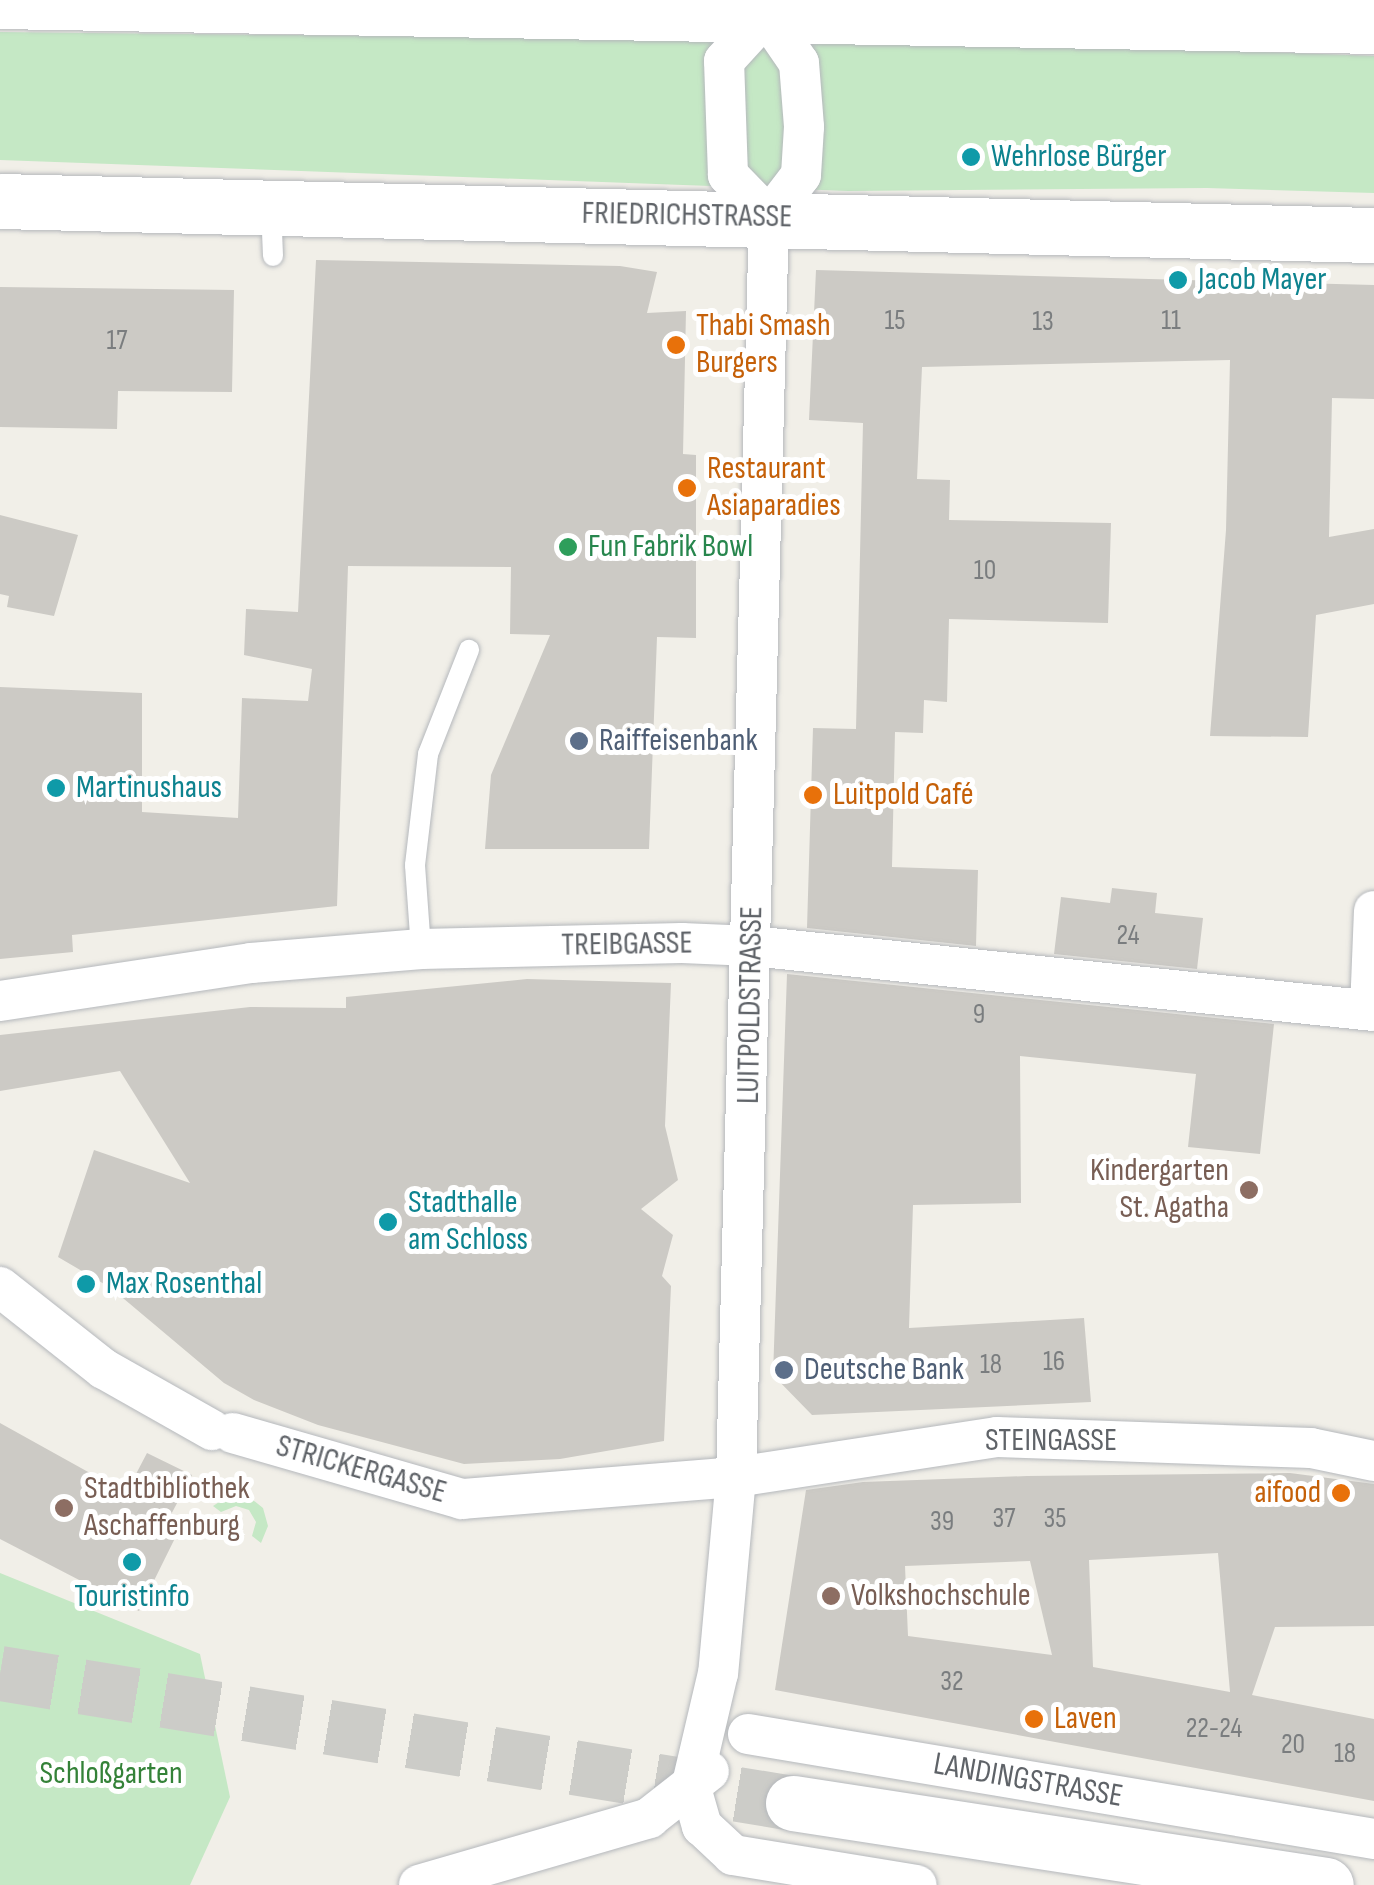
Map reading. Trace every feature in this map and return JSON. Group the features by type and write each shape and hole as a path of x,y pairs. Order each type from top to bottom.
{"main road":[{"path":"0,1 1374,26"},
{"name":"FRIEDRICHSTRASSE","path":"0,201 272,232 768,217 1374,234"},
{"name":"LANDINGSTRASSE","path":"792,1804 1326,1885"}],"street":[{"path":"766,15 799,63 804,127 801,175 768,217 728,175 724,61 766,15"},
{"name":"LUITPOLDSTRASSE","path":"691,1788 718,1673 736,1477 768,217"},
{"path":"1372,1011 1374,911"},
{"name":"TREIBGASSE","path":"0,1001 251,963 421,949 752,946 1372,1011"},
{"name":"STRICKERGASSE","path":"0,1287 104,1369 223,1432 462,1500 670,1484"},
{"name":"STEINGASSE","path":"670,1484 997,1437 1311,1448 1374,1461"},
{"path":"419,1885 649,1818 691,1788 748,1734 718,1673"},
{"name":"LANDINGSTRASSE","path":"748,1734 1374,1839"},
{"path":"691,1788 702,1826 733,1855 917,1885"}],"lane":[{"path":"421,949 415,865 428,754 470,650"}],"green space":[{"path":"0,32 679,39 847,36 1374,56 1374,193 1207,188 848,191 0,160"},
{"path":"230,1495 248,1496 263,1508 268,1526 261,1543 252,1536 256,1522 249,1510 236,1506 221,1512 213,1506"},
{"name":"Schloßgarten","path":"0,1573 200,1654 230,1797 190,1885 0,1885"}],"building":[{"path":"316,260 620,266 657,272 647,313 686,311 683,454 696,455 696,638 657,637 649,849 485,849 491,775 550,635 510,634 511,567 348,566 337,906 72,935 73,952 0,959 0,687 142,693 142,812 238,818 242,698 308,701 312,669 244,655 246,609 298,612"},
{"path":"816,270 1374,285 1374,399 1332,398 1329,537 1374,529 1374,604 1316,615 1308,737 1210,736 1226,530 1230,360 922,367 917,479 950,480 949,520 1111,523 1108,623 949,619 947,702 924,700 923,733 895,732 892,867 978,870 976,946 807,928 813,728 856,729 863,423 809,420"},
{"path":"0,287 234,290 232,392 118,391 117,429 0,427"},
{"path":"0,515 78,535 54,616 7,607 9,596 0,594"},
{"path":"1112,888 1157,893 1155,913 1203,918 1197,969 1054,954 1061,897 1110,903"},
{"path":"787,974 1274,1024 1260,1154 1188,1147 1196,1074 1020,1056 1021,1203 913,1205 909,1328 1084,1318 1091,1402 812,1415 773,1375"},
{"name":"Stadthalle am Schloss","path":"527,979 671,983 665,1126 678,1180 641,1209 673,1235 662,1276 671,1286 664,1441 560,1459 464,1464 318,1425 254,1400 224,1383 111,1288 58,1257 94,1150 190,1183 120,1071 0,1091 0,1035 250,1007 346,1008 346,997"},
{"name":"Stadtbibliothek Aschaffenburg","path":"0,1423 126,1493 147,1453 192,1475 167,1522 180,1528 139,1611 0,1539"},
{"path":"1290,1473 1374,1484 1374,1626 1275,1627 1252,1695 1374,1719 1374,1801 775,1690 806,1490 863,1482","holes":["1218,1553 1230,1692 1093,1667 1089,1560","1030,1561 1052,1655 908,1636 905,1566"]}],"tunnel":[{"path":"0,1673 793,1803"}],"place":[{"name":"Wehrlose Bürger","path":"971,157"},
{"name":"Jacob Mayer","path":"1178,280"},
{"name":"Thabi Smash Burgers","path":"676,345"},
{"name":"Restaurant Asiaparadies","path":"687,488"},
{"name":"Fun Fabrik Bowl","path":"568,547"},
{"name":"Raiffeisenbank","path":"579,741"},
{"name":"Martinushaus","path":"56,788"},
{"name":"Luitpold Café","path":"813,795"},
{"name":"Kindergarten St. Agatha","path":"1249,1190"},
{"name":"Stadthalle am Schloss","path":"388,1222"},
{"name":"Max Rosenthal","path":"86,1284"},
{"name":"Deutsche Bank","path":"784,1370"},
{"name":"aifood","path":"1341,1493"},
{"name":"Stadtbibliothek Aschaffenburg","path":"64,1508"},
{"name":"Touristinfo","path":"132,1562"},
{"name":"Volkshochschule","path":"831,1596"},
{"name":"Laven","path":"1034,1719"}]}
